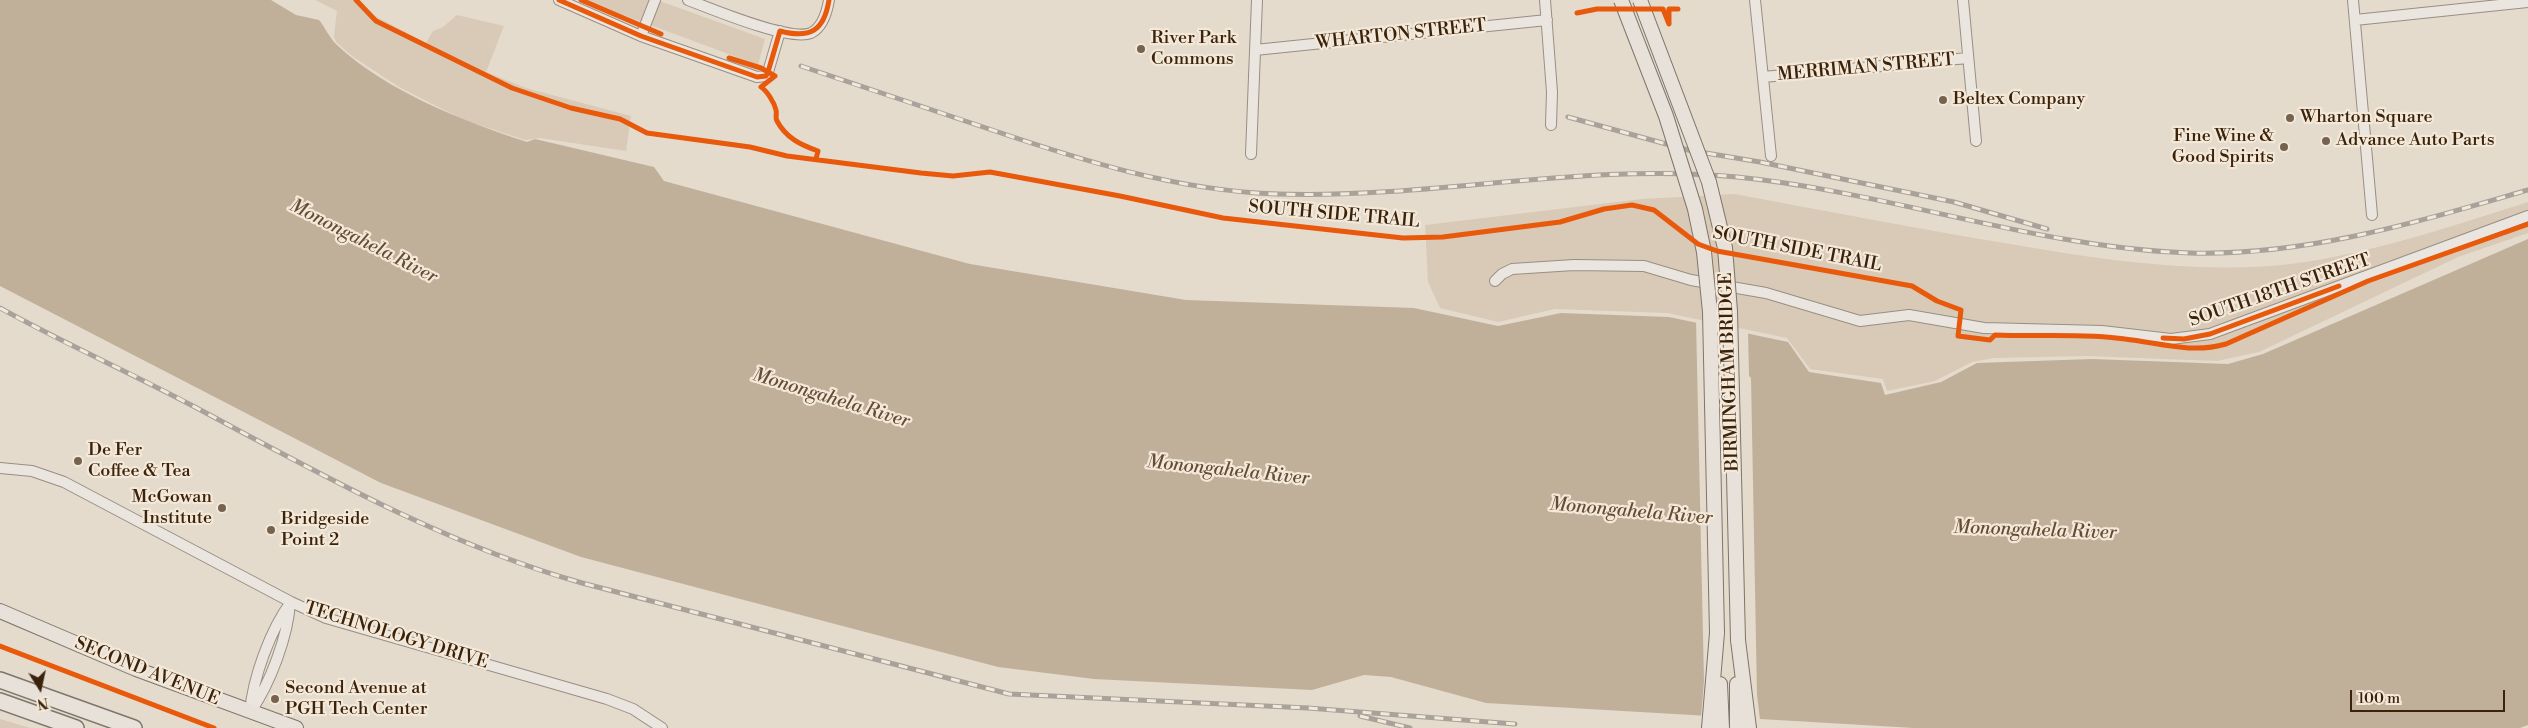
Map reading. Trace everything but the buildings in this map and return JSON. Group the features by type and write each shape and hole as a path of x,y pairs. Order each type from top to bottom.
{"highway":[{"path":"0,680 134,728"},
{"path":"0,701 76,728"}],"main road":[{"name":"BIRMINGHAM BRIDGE","path":"1621,0 1669,125 1695,209 1704,252 1710,312 1717,633 1722,728"},
{"name":"BIRMINGHAM BRIDGE","path":"1640,0 1709,182 1725,248 1730,311 1738,640 1737,728"},
{"name":"SECOND AVENUE","path":"0,611 136,669 296,728"},
{"path":"1709,728 1717,633"},
{"path":"1738,640 1749,728"}],"street":[{"path":"558,0 642,36 757,77 766,76 780,31"},
{"path":"642,36 655,0"},
{"path":"688,0 795,35 811,32 823,21 829,0"},
{"path":"1251,154 1257,0"},
{"path":"1545,0 1552,92 1551,125"},
{"path":"1755,0 1771,156"},
{"path":"1963,0 1976,141"},
{"path":"2353,0 2372,216"},
{"path":"2355,20 2528,2"},
{"name":"WHARTON STREET","path":"1255,50 1547,20"},
{"name":"MERRIMAN STREET","path":"1763,77 1968,58"},
{"name":"SOUTH 18TH STREET","path":"1496,281 1502,274 1512,269 1632,265 1691,280 1766,293 1860,322 1910,315 1984,328 2102,331 2184,339 2210,334 2528,216"},
{"name":"TECHNOLOGY DRIVE","path":"0,468 32,471 64,482 291,602 344,624 607,699 633,709 662,728"},
{"path":"250,712 252,692 279,618 291,602"}],"shaded area":[{"path":"315,0 360,0 371,14 426,43 433,31 443,27 457,15 504,26 486,72 526,88 631,116 626,151 540,138 525,140 464,120 399,87 352,56 336,42 334,36 337,11"},
{"path":"583,0 657,0 765,39 758,65"},
{"path":"1735,194 2040,249 2131,262 2191,267 2252,267 2321,259 2427,234 2528,202 2528,233 2458,257 2259,352 2217,361 2086,356 1994,358 1972,362 1935,381 1887,391 1883,379 1810,369 1787,338 1667,313 1555,309 1498,322 1440,308 1428,282 1425,225 1642,199"},
{"path":"0,719 27,727 30,728 0,728"}],"water":[{"name":"Monongahela River","path":"0,0 271,0 296,15 319,20 337,45 378,77 426,103 477,124 527,142 535,139 654,167 664,181 970,264 1186,300 1414,308 1498,326 1561,313 1669,317 1788,342 1809,372 1881,383 1885,395 1941,382 1977,363 2092,359 2228,364 2263,354 2528,239 2528,725 2520,728 1914,728 1486,703 1391,677 1364,675 1312,690 1094,679 998,667 581,557 381,483 0,286"}],"pier":[{"path":"1696,320 1748,331 1749,376 1751,378 1757,695 1760,720 1701,717 1704,681"}],"railway":[{"path":"801,66 1093,162 1166,180 1240,192 1336,194 1622,174 1737,177 1794,184 1850,194 2020,231 2076,241 2133,249 2190,253 2277,249 2320,243 2403,225 2528,190"},
{"path":"1568,117 1688,150 1760,162 1954,202 2047,229"},
{"path":"0,308 169,393 335,481 431,528 531,567 582,583 1009,694 1308,708 1515,724"},
{"path":"1360,716 1410,728"}],"cycle path":[{"name":"SOUTH SIDE TRAIL","path":"356,0 376,21 512,88 571,108 620,119 647,133 750,147 787,156 921,173 953,176 990,172 1120,196 1223,218 1403,238 1443,237 1560,222 1604,209 1632,205 1654,210 1698,244 1717,251 1912,286 1937,301 1961,310 1958,336 1990,340 1995,335 2109,337 2176,347 2213,347 2226,344 2368,281 2528,224"},
{"path":"559,0 641,36 757,77 766,76 780,31 800,34 814,30 823,19 829,0"},
{"path":"581,0 661,34"},
{"path":"1577,13 1597,9 1663,9 1669,24 1669,9 1678,9"},
{"path":"729,58 761,68 775,76 761,87 774,104 776,119 785,132 794,140 818,151 816,159"},
{"path":"2163,338 2184,339 2210,334 2339,286"},
{"path":"0,646 214,728"}],"place":[{"name":"River Park Commons","path":"1141,49"},
{"name":"Beltex Company","path":"1943,100"},
{"name":"Wharton Square","path":"2290,118"},
{"name":"Advance Auto Parts","path":"2326,141"},
{"name":"Fine Wine & Good Spirits","path":"2284,147"},
{"name":"De Fer Coffee & Tea","path":"78,461"},
{"name":"McGowan Institute","path":"222,508"},
{"name":"Bridgeside Point 2","path":"271,530"},
{"name":"Second Avenue at PGH Tech Center","path":"275,699"}]}
